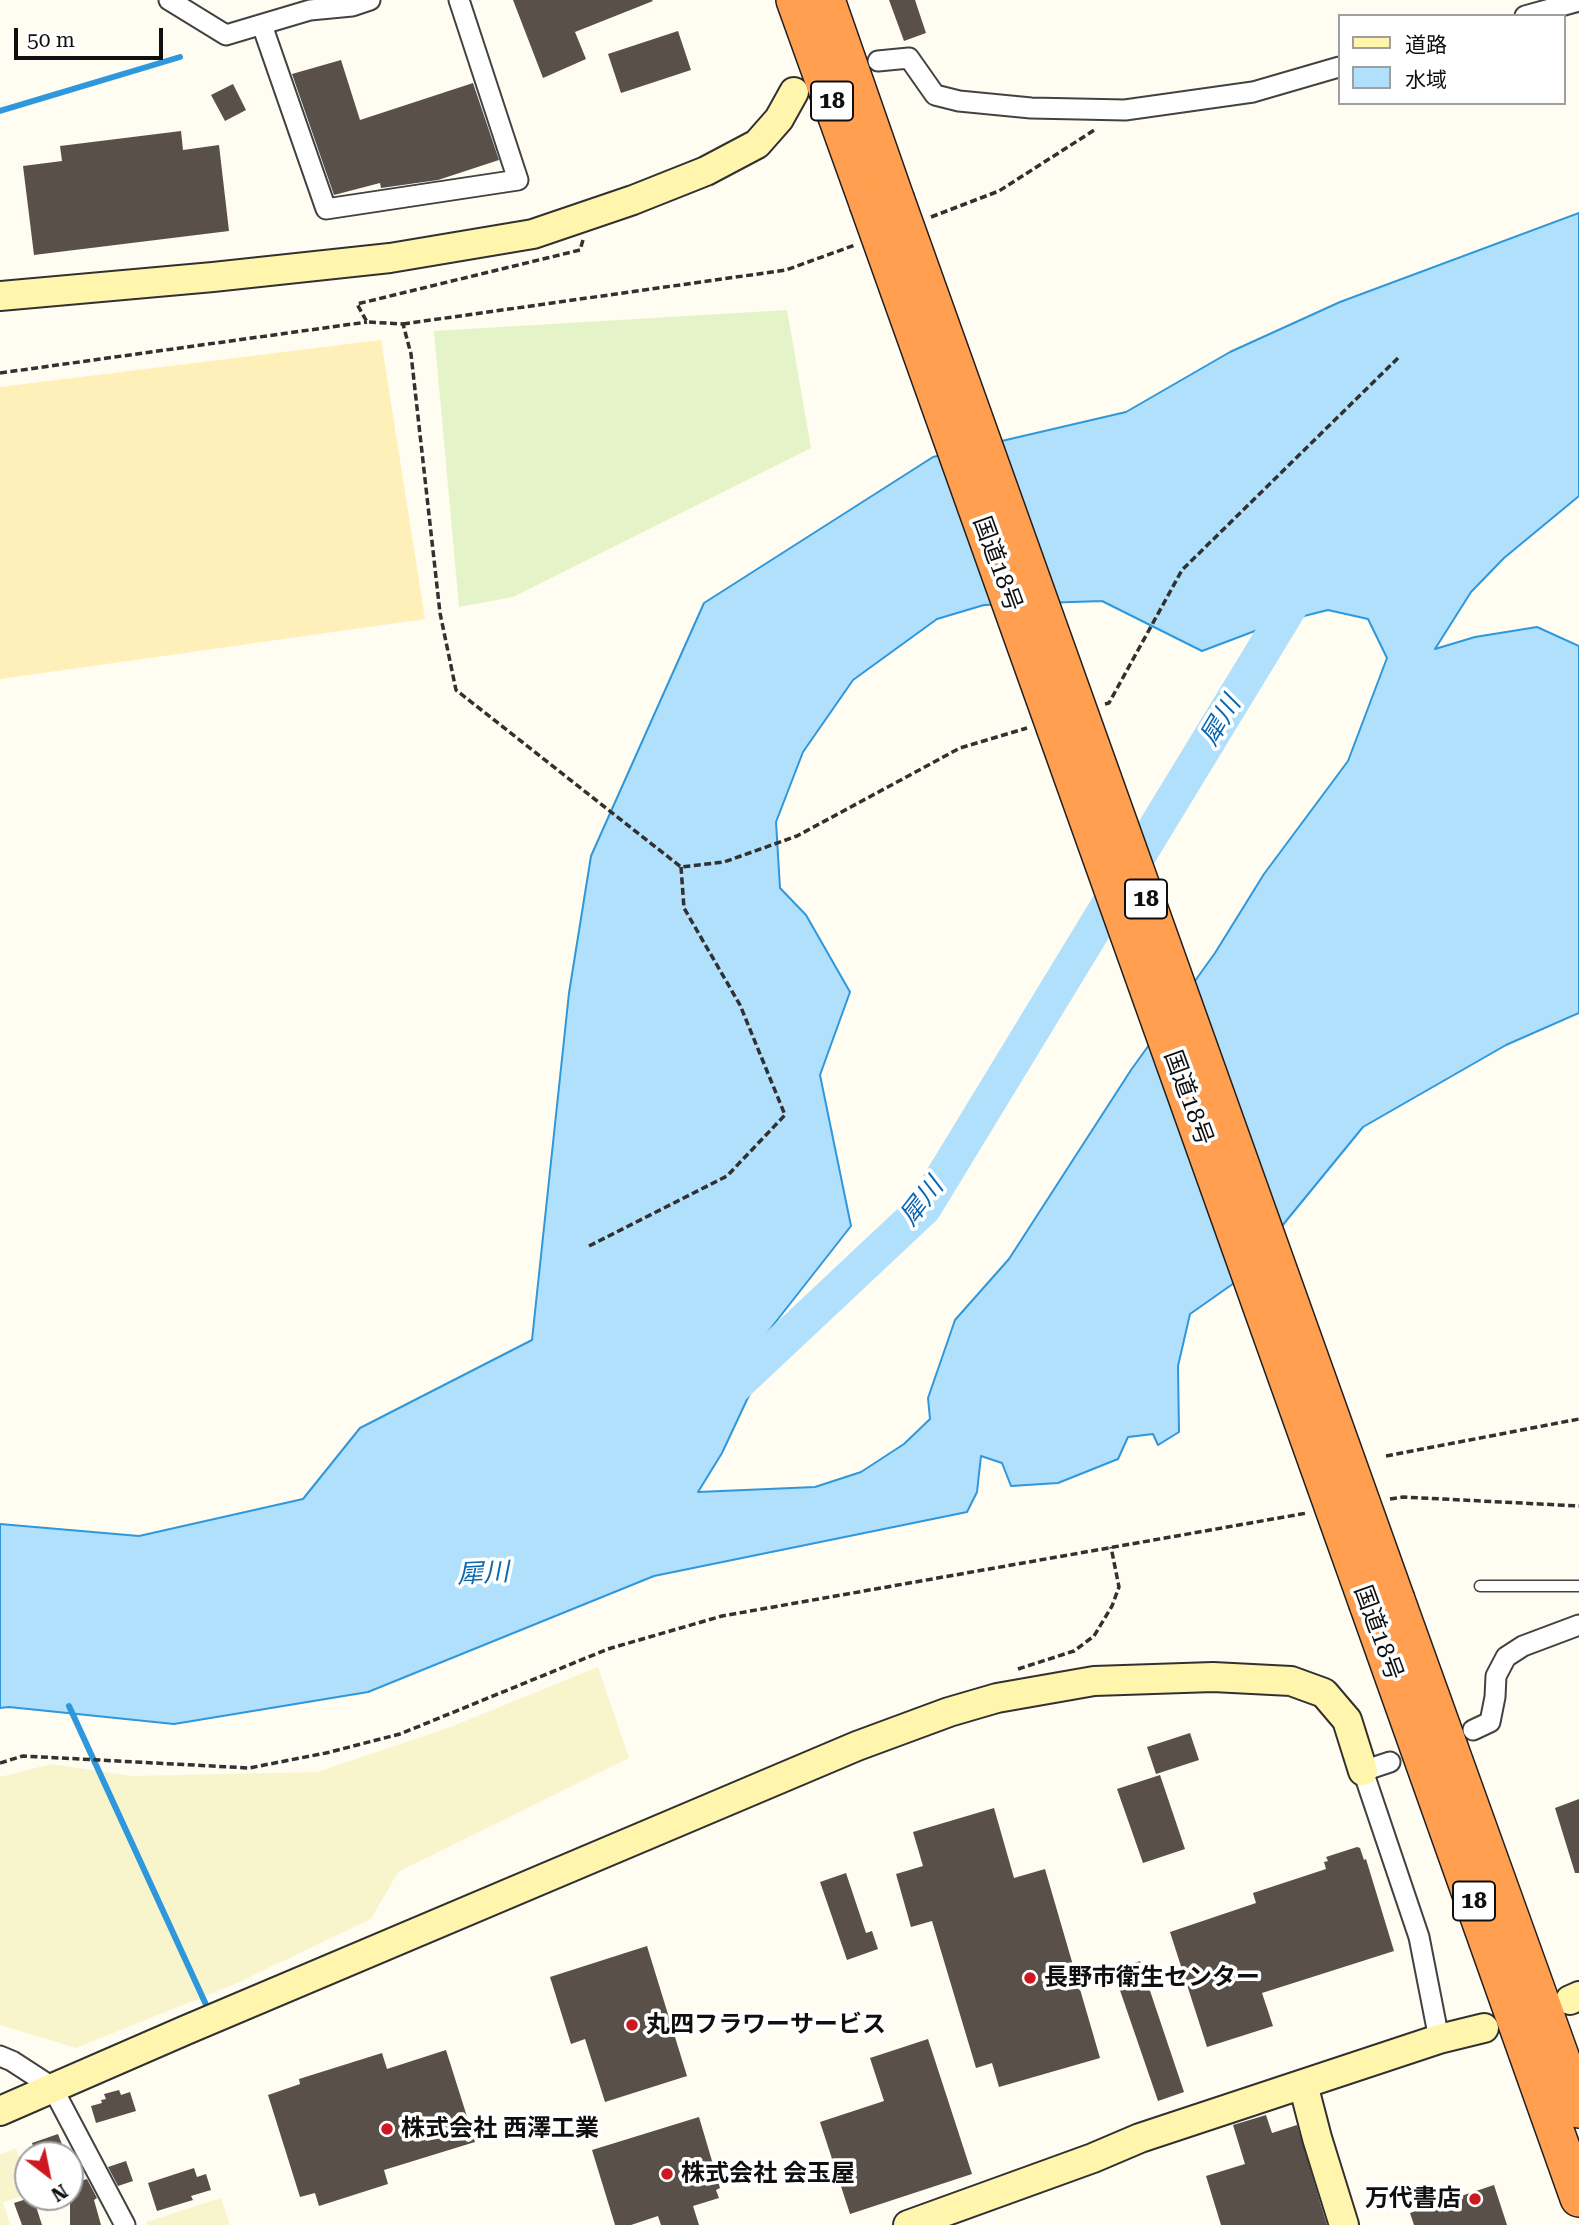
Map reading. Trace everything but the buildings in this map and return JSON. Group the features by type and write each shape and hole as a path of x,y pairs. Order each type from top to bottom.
{"highway":[{"name":"国道18号","path":"795,0 896,207"},
{"name":"国道18号","path":"826,0 1382,1602 1579,2198"},
{"name":"国道18号","path":"1382,1602 1571,2070 1579,2109"}],"street":[{"path":"169,0 226,35 310,10 357,2"},
{"path":"262,24 326,209 518,180 459,0"},
{"path":"1532,14 1579,1"},
{"path":"878,61 909,58 935,95 959,101 1031,108 1125,110 1253,92 1338,67"},
{"path":"0,296 390,258 533,234 706,171 757,145 779,119 794,92"},
{"path":"1473,1730 1490,1722 1496,1676 1506,1657 1523,1646 1579,1625"},
{"path":"0,2111 857,1746 949,1712 997,1698 1094,1681 1213,1677 1291,1681 1324,1693 1347,1720 1377,1767 1419,1937 1439,2039"},
{"path":"908,2225 1093,2158 1140,2138 1439,2039 1484,2028"},
{"path":"0,2056 52,2087 125,2225"},
{"path":"1303,2084 1344,2225"}],"lane":[{"path":"1479,1586 1579,1586"}],"path":[{"path":"896,207 999,191 1125,110"},
{"path":"367,322 357,304 580,250 589,215"},
{"path":"0,373 367,322 403,324 786,270 861,242"},
{"path":"403,324 411,354 440,613 456,690 681,867 684,908 740,1004 785,1115 727,1176 589,1246"},
{"path":"1386,1456 1579,1419"},
{"path":"1390,1499 1403,1497 1579,1506"},
{"path":"0,1763 23,1756 249,1768 326,1754 400,1734 608,1648 722,1616 1310,1513"},
{"path":"1013,1670 1074,1651 1094,1636 1112,1606 1119,1587 1111,1547"}],"shaded area":[{"path":"598,1667 629,1758 398,1872 371,1919 235,1984 76,2048 0,2025 0,1777 51,1764 132,1776 317,1772 448,1728"},
{"path":"14,2149 14,2198 3,2202 10,2225 0,2225 0,2155"},
{"path":"221,2198 230,2225 147,2225 146,2222"}],"sand":[{"path":"381,340 425,619 0,679 0,387"}],"green space":[{"path":"787,310 811,448 513,597 459,607 434,331"}],"water":[{"path":"1579,213 1579,496 1504,558 1471,592 1435,649 1475,637 1537,627 1579,646 1579,1013 1506,1045 1363,1127 1237,1281 1190,1314 1178,1366 1179,1432 1158,1445 1153,1434 1128,1437 1118,1459 1058,1483 1011,1486 1002,1463 981,1456 977,1492 967,1512 654,1576 368,1692 174,1724 0,1708 0,1524 139,1536 303,1499 360,1428 532,1340 569,993 591,856 704,603 933,457 1126,412 1230,352 1340,302","holes":["1102,601 1202,651 1276,623 1328,610 1368,619 1387,658 1348,761 1264,874 1215,953 1131,1070 1009,1259 955,1320 928,1398 930,1419 904,1444 861,1472 815,1487 698,1492 722,1453 759,1374 760,1342 851,1226 820,1075 850,992 806,915 780,888 776,822 803,752 853,680 937,619 984,605"]}],"waterway":[{"path":"0,111 180,57"},
{"name":"犀川","path":"726,1394 924,1208 1305,582"},
{"path":"69,1706 208,2009"}],"place":[{"name":"長野市衛生センター","path":"1030,1978"},
{"name":"丸四フラワーサービス","path":"632,2025"},
{"name":"株式会社 西澤工業","path":"387,2129"},
{"name":"株式会社 会玉屋","path":"667,2174"},
{"name":"万代書店","path":"1475,2199"}]}
